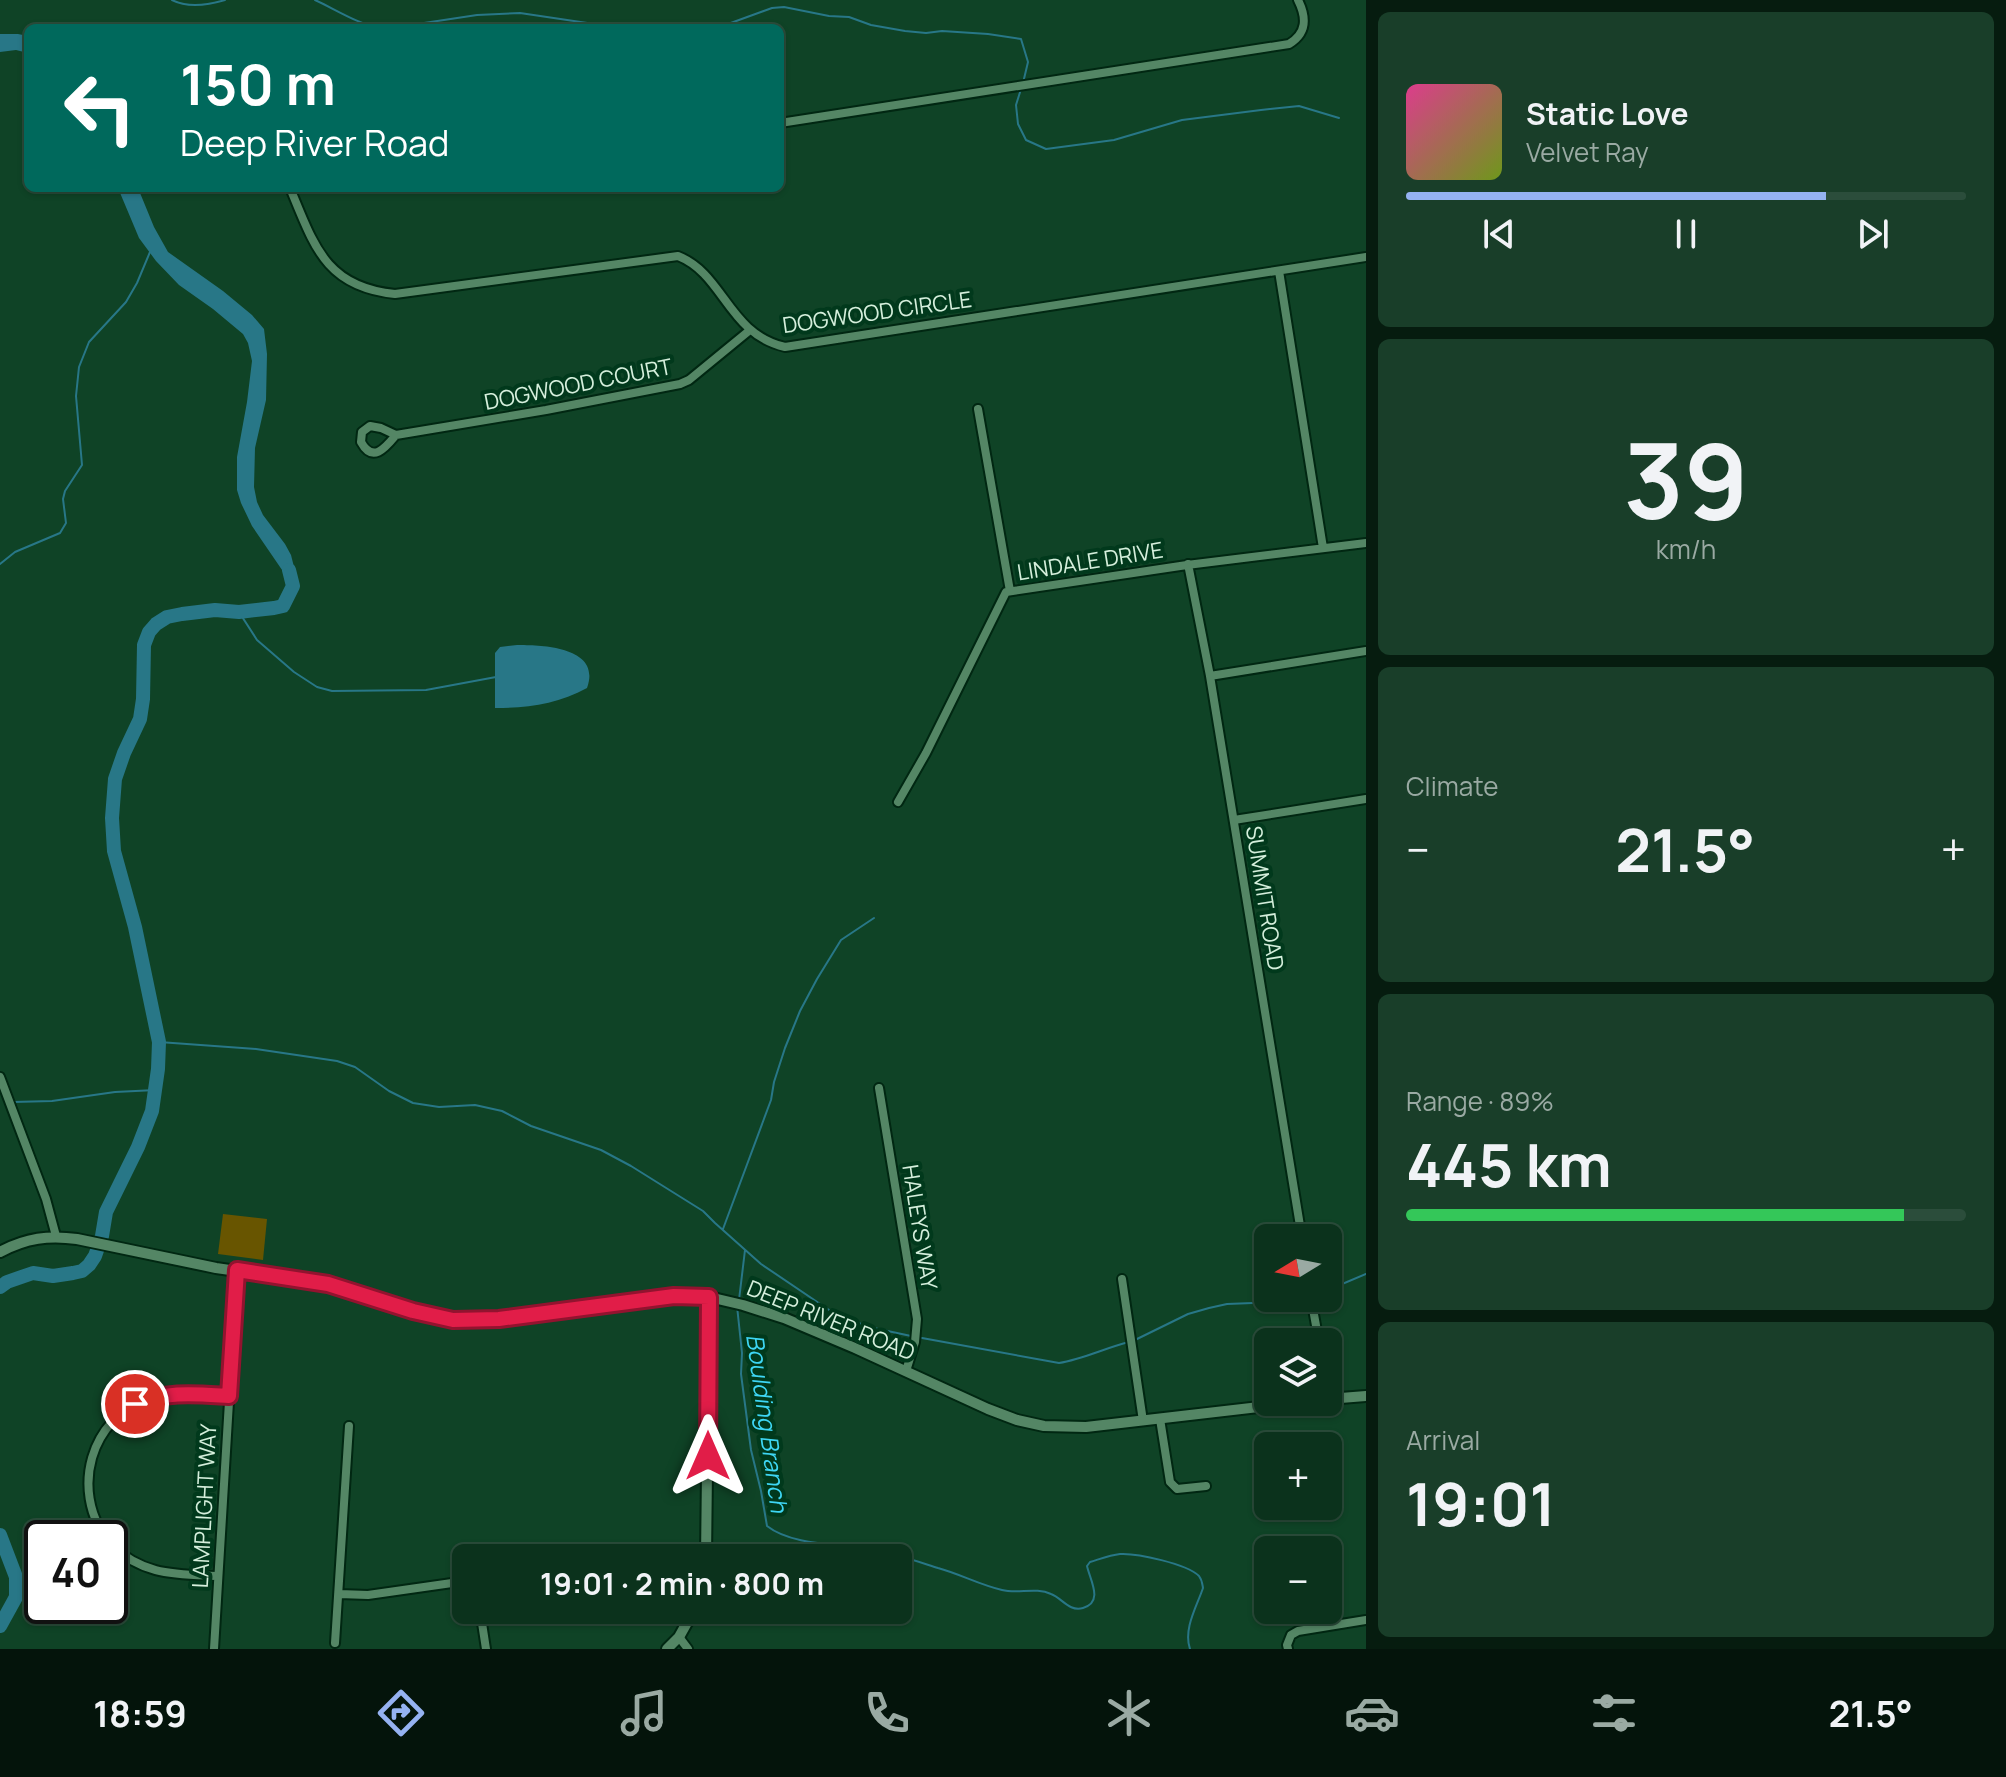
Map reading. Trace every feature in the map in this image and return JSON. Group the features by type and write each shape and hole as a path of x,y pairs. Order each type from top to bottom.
{"street":[{"path":"784,122 1289,44 1303,30 1304,14 1298,0"},
{"name":"DOGWOOD CIRCLE","path":"292,192 311,240 322,256 339,274 360,287 395,294 678,256 700,271 750,330 768,343 785,347 1366,257"},
{"path":"1279,271 1323,548"},
{"name":"DOGWOOD COURT","path":"396,435 680,384 750,330"},
{"path":"978,409 1010,591"},
{"name":"LINDALE DRIVE","path":"898,802 926,753 1006,592 1188,564 1366,543"},
{"name":"SUMMIT ROAD","path":"1188,564 1210,676 1300,1224"},
{"path":"1210,676 1366,651"},
{"path":"1234,820 1366,799"},
{"path":"0,1077 45,1196 56,1236"},
{"name":"HALEYS WAY","path":"879,1088 917,1319 915,1342 906,1371"},
{"name":"DEEP RIVER ROAD","path":"0,1252 26,1240 56,1236 77,1239 216,1268 328,1284 413,1311 453,1320 499,1319 674,1296 709,1297 805,1326 988,1409 1031,1423 1071,1427 1254,1408"},
{"name":"LAMPLIGHT WAY","path":"214,1649 237,1270"},
{"path":"1122,1279 1143,1421"},
{"path":"706,1544 709,1297"},
{"path":"95,1520 87,1485 89,1468 98,1441 122,1412 148,1399 177,1393 229,1396"},
{"path":"1342,1398 1366,1396"},
{"path":"1160,1419 1170,1482 1177,1489 1206,1486"},
{"path":"335,1643 349,1426"},
{"path":"128,1559 160,1572 218,1576"},
{"path":"339,1594 368,1595 452,1583"},
{"path":"1288,1649 1291,1635 1298,1631 1366,1620"},
{"path":"482,1624 486,1649"},
{"path":"667,1649 686,1624"},
{"path":"679,1637 688,1649"}],"shaded area":[{"path":"223,1214 267,1219 263,1260 218,1254"}],"water":[{"path":"0,34 24,35 24,52 0,52"},
{"path":"120,192 140,192 168,252 223,291 264,329 266,400 255,448 254,487 263,515 291,555 296,575 293,586 252,526 237,490 237,457 252,361 248,343 243,334 179,285 139,238"},
{"path":"500,647 555,648 578,656 586,664 589,674 587,688 542,704 495,708 495,653"}],"waterway":[{"path":"172,0 198,5 225,0"},
{"path":"315,0 366,24"},
{"path":"728,24 772,8 784,7 849,17 871,25 905,31 988,34 1021,39 1028,62 1023,83"},
{"path":"417,24 477,15 520,13 594,24"},
{"path":"1021,89 1016,105 1018,124 1026,140 1046,149 1114,140 1182,120 1261,110 1299,106 1339,118"},
{"path":"0,564 15,552 60,533 66,523 65,491 82,465 76,396 79,367 89,342 126,302 150,252"},
{"path":"0,1287 33,1273 53,1276 82,1271 89,1265 102,1236 106,1212 152,1111 159,1042 135,927 114,851 112,818 115,779 140,719 144,645 149,632 167,617 182,614 215,610 239,612 283,606 293,586 289,570"},
{"path":"239,612 257,640 294,672 317,687 332,691 426,690 496,677"},
{"path":"723,1229 800,1011 841,940 874,918"},
{"name":"Boulding Branch","path":"159,1042 256,1049 337,1061 355,1067 389,1091 413,1103 439,1107 475,1105 502,1111 531,1126 601,1150 631,1166 703,1211 761,1264 835,1314 869,1327 911,1336"},
{"path":"13,1102 156,1090"},
{"name":"Boulding Branch","path":"739,1300 745,1250"},
{"path":"1342,1284 1366,1274"},
{"path":"1135,1340 1188,1314 1227,1304 1254,1303"},
{"name":"Boulding Branch","path":"737,1306 741,1374 751,1450 767,1526 801,1540 894,1554 1002,1590 1045,1592 1078,1609 1093,1601 1093,1584 1087,1566 1090,1562 1120,1554 1149,1557 1199,1576 1203,1588 1189,1626 1190,1649"},
{"path":"922,1338 1059,1363 1129,1342"},
{"path":"0,1535 16,1577 16,1597 0,1626"}],"route":[{"path":"135,1404 177,1393 229,1396 237,1270 328,1284 413,1311 453,1320 499,1319 674,1296 709,1297 708,1456"}]}
